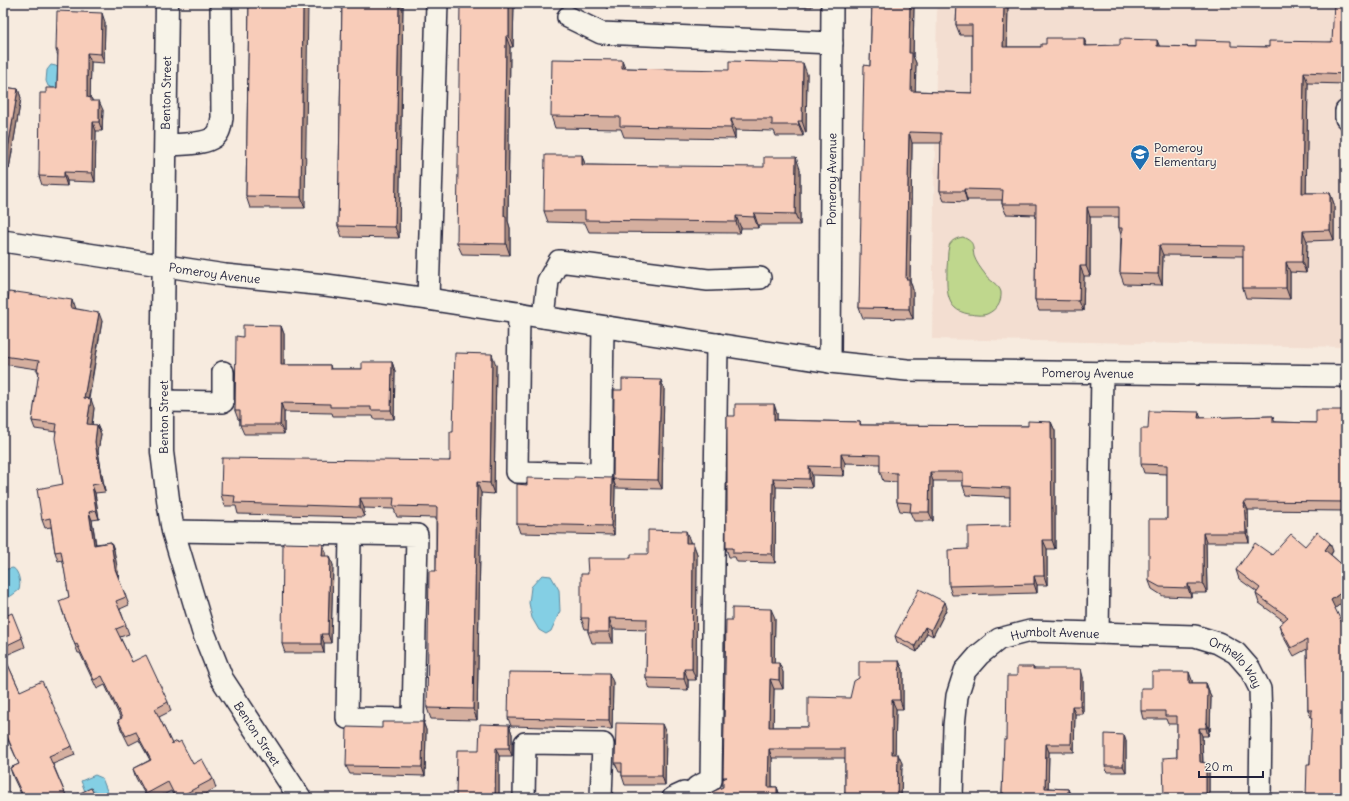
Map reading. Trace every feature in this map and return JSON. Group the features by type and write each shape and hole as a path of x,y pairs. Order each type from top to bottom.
{"main road":[{"name":"Benton Street","path":"167,3 162,452 168,507 173,531 203,631 222,679 300,798"}],"street":[{"path":"166,145 205,142 212,139 219,132 222,118 221,3"},
{"path":"428,299 437,3"},
{"name":"Pomeroy Avenue","path":"830,362 832,3"},
{"path":"568,17 601,33 832,44"},
{"path":"1346,111 1346,118"},
{"name":"Pomeroy Avenue","path":"3,241 225,275 326,285 428,299 830,362 907,370 1346,376"},
{"path":"544,317 548,282 559,260 708,280 760,278"},
{"path":"519,314 517,472 601,474 603,327"},
{"path":"685,793 711,780 718,344"},
{"path":"162,401 223,402 223,372"},
{"name":"Humbolt Avenue","path":"952,798 954,726 957,696 965,671 979,654 1000,639 1030,632 1098,633 1102,372"},
{"path":"173,531 350,534 417,536 413,719 347,718 350,534"},
{"name":"Orthello Way","path":"1098,633 1195,636 1218,643 1236,653 1250,669 1260,689 1260,798"},
{"path":"524,798 525,743 603,744 601,798"}],"shaded area":[{"name":"Pomeroy Elementary","path":"937,3 1346,3 1346,347 932,339"}],"green space":[{"path":"963,237 971,242 977,263 1001,292 998,305 985,315 974,315 961,312 951,303 947,290 949,246 954,240"}],"water":[{"path":"51,65 56,66 76,88 53,88 48,86 46,81 47,70"},
{"path":"13,568 18,575 20,587 19,590 7,598 3,596 4,573 7,569"},
{"path":"542,575 551,576 559,590 560,611 551,631 546,634 539,630 532,618 529,603 531,587"},
{"path":"95,775 102,778 109,796 108,798 100,798 97,792 94,791 86,794 81,781"}],"building":[{"path":"249,3 303,3 301,197 246,196"},
{"path":"342,3 399,3 395,227 338,226"},
{"path":"460,3 509,3 509,36 506,36 504,216 506,216 506,244 457,243"},
{"path":"872,3 910,3 909,53 912,53 911,91 972,93 972,25 956,25 957,3 1004,3 1003,47 1041,47 1041,44 1046,44 1046,38 1084,38 1084,46 1120,45 1120,39 1157,40 1157,46 1196,47 1196,40 1231,41 1231,46 1269,47 1269,41 1332,42 1334,3 1346,3 1346,74 1304,72 1302,193 1330,193 1330,230 1303,231 1302,262 1286,262 1286,288 1243,288 1243,246 1159,245 1158,274 1120,273 1122,228 1119,228 1119,207 1087,207 1086,266 1080,266 1079,301 1035,300 1036,204 1002,204 1003,190 964,189 964,191 940,191 941,133 909,132 906,279 909,279 909,309 859,308 864,65 870,66"},
{"path":"57,11 102,13 101,54 87,53 87,97 91,98 91,101 99,101 99,122 93,122 92,173 64,172 64,177 39,176 40,93 46,93 46,88 57,88"},
{"path":"552,59 622,60 622,68 729,70 729,61 803,63 802,121 798,121 799,125 772,125 772,119 731,119 731,128 620,126 620,117 551,116"},
{"path":"3,87 18,89 6,160 3,159"},
{"path":"545,155 582,155 582,165 764,167 764,157 796,157 795,214 754,213 754,217 736,216 736,222 585,220 585,211 544,211"},
{"path":"9,292 72,300 71,308 99,313 84,398 91,399 87,424 97,425 95,442 102,483 92,485 96,510 89,512 94,545 111,542 115,569 126,597 116,601 126,625 116,629 132,662 146,655 168,702 155,709 172,744 177,741 178,743 181,741 193,764 202,759 213,779 177,798 168,782 146,794 133,769 151,760 136,732 126,736 118,720 122,718 102,676 94,680 77,644 75,645 59,601 69,597 61,551 55,552 50,518 42,520 37,489 63,484 55,438 57,424 32,421 39,361 3,356 3,299 8,300"},
{"path":"243,325 281,326 281,365 330,365 330,369 362,369 362,362 392,362 391,410 371,410 371,407 330,407 330,404 281,403 280,425 240,425 240,411 235,411 236,336 243,337"},
{"path":"455,353 492,354 490,483 477,482 473,709 427,708 429,571 436,571 437,507 393,506 394,498 360,498 360,507 234,503 235,496 221,495 222,458 450,461 450,432 453,432"},
{"path":"622,379 661,380 658,480 613,479 614,390 622,390"},
{"path":"735,404 774,404 774,420 860,422 860,425 1028,426 1028,421 1051,422 1052,540 1043,540 1044,576 1034,576 1034,584 949,586 948,550 968,549 968,527 1010,526 1010,488 963,486 963,472 930,472 929,512 910,512 911,503 897,502 897,473 880,472 880,455 841,454 841,467 809,466 809,479 773,478 772,554 733,553 733,548 726,548 727,416 735,416"},
{"path":"1316,410 1346,410 1346,502 1244,501 1246,533 1203,533 1203,584 1188,584 1188,588 1160,587 1149,581 1149,519 1167,519 1167,465 1141,464 1141,429 1148,429 1149,411 1199,412 1198,418 1273,416 1273,422 1316,423"},
{"path":"574,477 612,478 611,526 517,524 517,484 527,485 527,478 574,479"},
{"path":"648,530 686,531 686,543 693,543 692,669 684,669 684,679 646,678 647,619 609,618 609,632 588,632 589,618 581,618 581,574 588,574 587,558 631,558 631,554 648,554"},
{"path":"1317,532 1330,543 1325,550 1346,568 1346,589 1331,600 1346,631 1346,798 1306,798 1307,764 1310,764 1312,710 1308,710 1307,640 1291,648 1279,625 1288,617 1256,594 1260,588 1236,570 1255,543 1272,555 1291,534 1305,546"},
{"path":"283,543 323,544 322,556 330,556 328,634 321,634 321,644 282,644"},
{"path":"919,589 945,602 931,630 925,627 915,646 895,636"},
{"path":"732,608 771,609 771,663 779,663 779,680 770,679 769,727 808,727 808,697 850,698 854,681 859,678 859,661 899,661 900,700 892,700 892,754 898,754 897,798 845,798 845,749 769,749 768,787 777,787 777,798 700,798 723,787 723,779 727,777 723,777 726,620 732,620"},
{"path":"12,613 22,638 3,647 3,617"},
{"path":"3,654 20,691 42,681 72,746 49,756 67,798 24,798 10,768 19,764 3,727"},
{"path":"1017,667 1033,667 1033,669 1081,669 1080,706 1072,706 1071,744 1046,744 1045,788 1068,789 1068,798 1004,798 1004,793 1002,793 1004,740 1006,740 1007,676 1017,676"},
{"path":"509,672 609,673 609,720 508,718"},
{"path":"1152,672 1189,672 1189,683 1206,683 1206,689 1208,689 1207,723 1206,728 1199,728 1200,762 1206,763 1206,798 1164,798 1163,758 1177,757 1177,716 1165,716 1165,711 1141,711 1141,688 1152,688"},
{"path":"382,722 423,722 422,767 346,766 347,727 382,728"},
{"path":"616,723 662,724 662,776 622,776 622,763 615,763"},
{"path":"480,724 509,725 509,748 496,748 495,798 456,798 457,750 479,750"},
{"path":"1105,734 1124,735 1123,766 1105,766"},
{"path":"91,788 96,798 69,798"}],"place":[{"name":"Pomeroy Elementary","path":"1140,171"}]}
